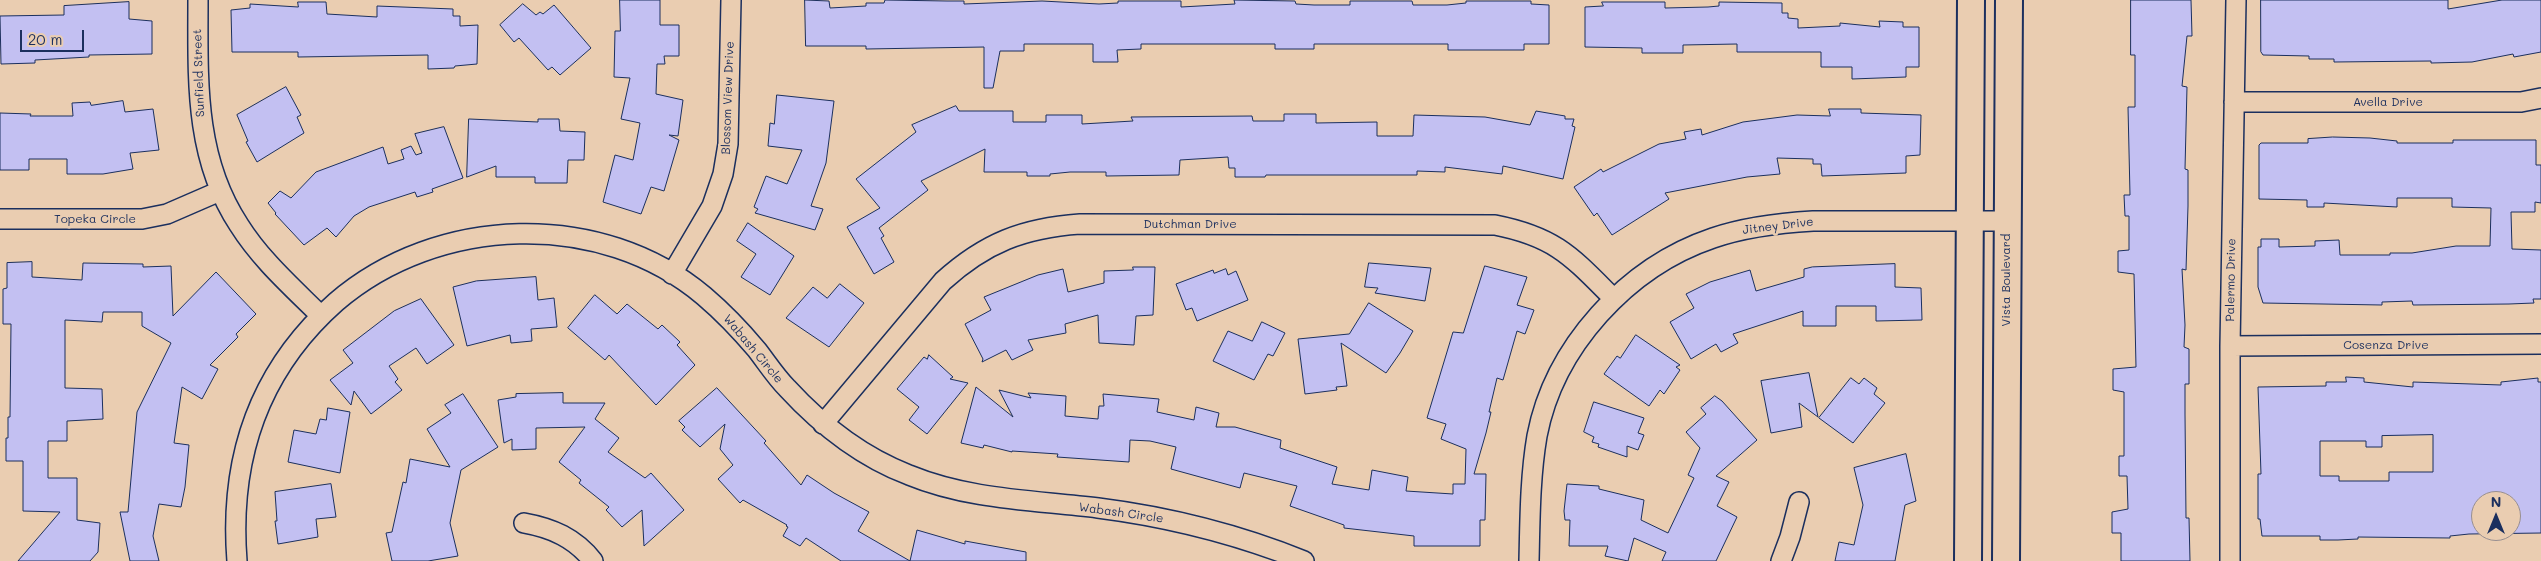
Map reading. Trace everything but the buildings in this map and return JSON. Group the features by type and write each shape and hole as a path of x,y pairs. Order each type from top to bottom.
{"main road":[{"path":"1968,561 1972,0"},
{"name":"Vista Boulevard","path":"2006,561 2006,221 2009,0"}],"street":[{"name":"Sunfield Street","path":"198,0 200,119 207,154 220,191 239,225 264,258 320,316"},
{"name":"Blossom View Drive","path":"672,274 712,206 723,174 728,144 731,0"},
{"name":"Palermo Drive","path":"2230,561 2230,346 2236,0"},
{"name":"Avella Drive","path":"2234,102 2512,102 2541,98"},
{"name":"Topeka Circle","path":"0,219 142,219 166,214 220,191"},
{"name":"Jitney Drive","path":"1529,561 1532,477 1538,435 1549,396 1566,361 1584,334 1614,298 1648,271 1680,251 1712,238 1745,228 1813,221 2006,221"},
{"name":"Dutchman Drive","path":"823,424 943,281 964,262 991,245 1022,232 1050,226 1080,224 1495,225 1524,231 1551,242 1572,257 1614,298"},
{"name":"Wabash Circle","path":"237,561 234,527 236,488 244,448 258,408 275,375 296,344 320,316 348,292 383,270 420,252 457,241 489,235 525,233 563,236 594,242 638,256 672,274 702,294 734,323 784,386 823,424 869,456 907,475 947,489 985,497 1146,515 1204,527 1262,544 1304,561"},
{"name":"Cosenza Drive","path":"2230,346 2541,344"},
{"path":"1781,561 1790,537 1798,502"},
{"path":"524,523 544,526 566,536 586,551 593,561"}]}
